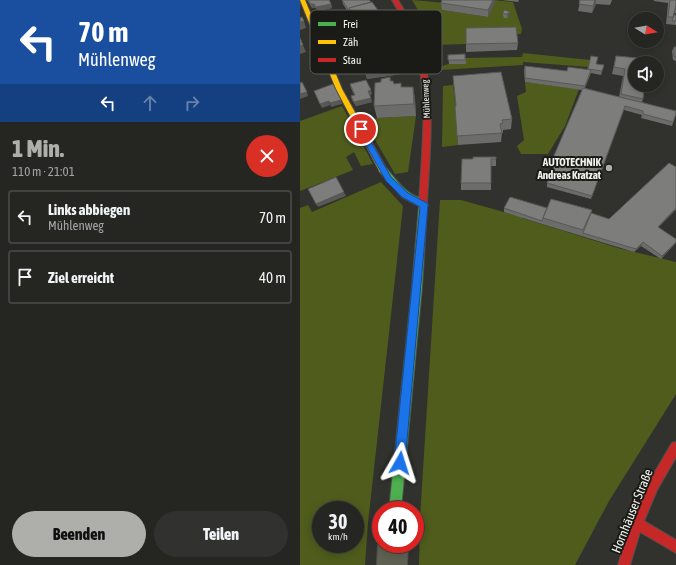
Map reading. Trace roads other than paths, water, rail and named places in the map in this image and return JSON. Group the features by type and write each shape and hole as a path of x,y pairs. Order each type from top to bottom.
{"street":[{"path":"302,0 310,19"},
{"name":"Mühlenweg","path":"395,0 403,10"},
{"path":"333,74 339,89 383,170 405,195 424,205"},
{"name":"Mühlenweg","path":"396,501 424,205 427,117 424,74"},
{"name":"Hornhäuser Straße","path":"624,565 637,524 653,486 676,447"},
{"path":"637,524 676,547"},
{"path":"392,565 393,553"}],"place":[{"name":"AUTOTECHNIK Andreas Kratzat","path":"609,168"}]}
